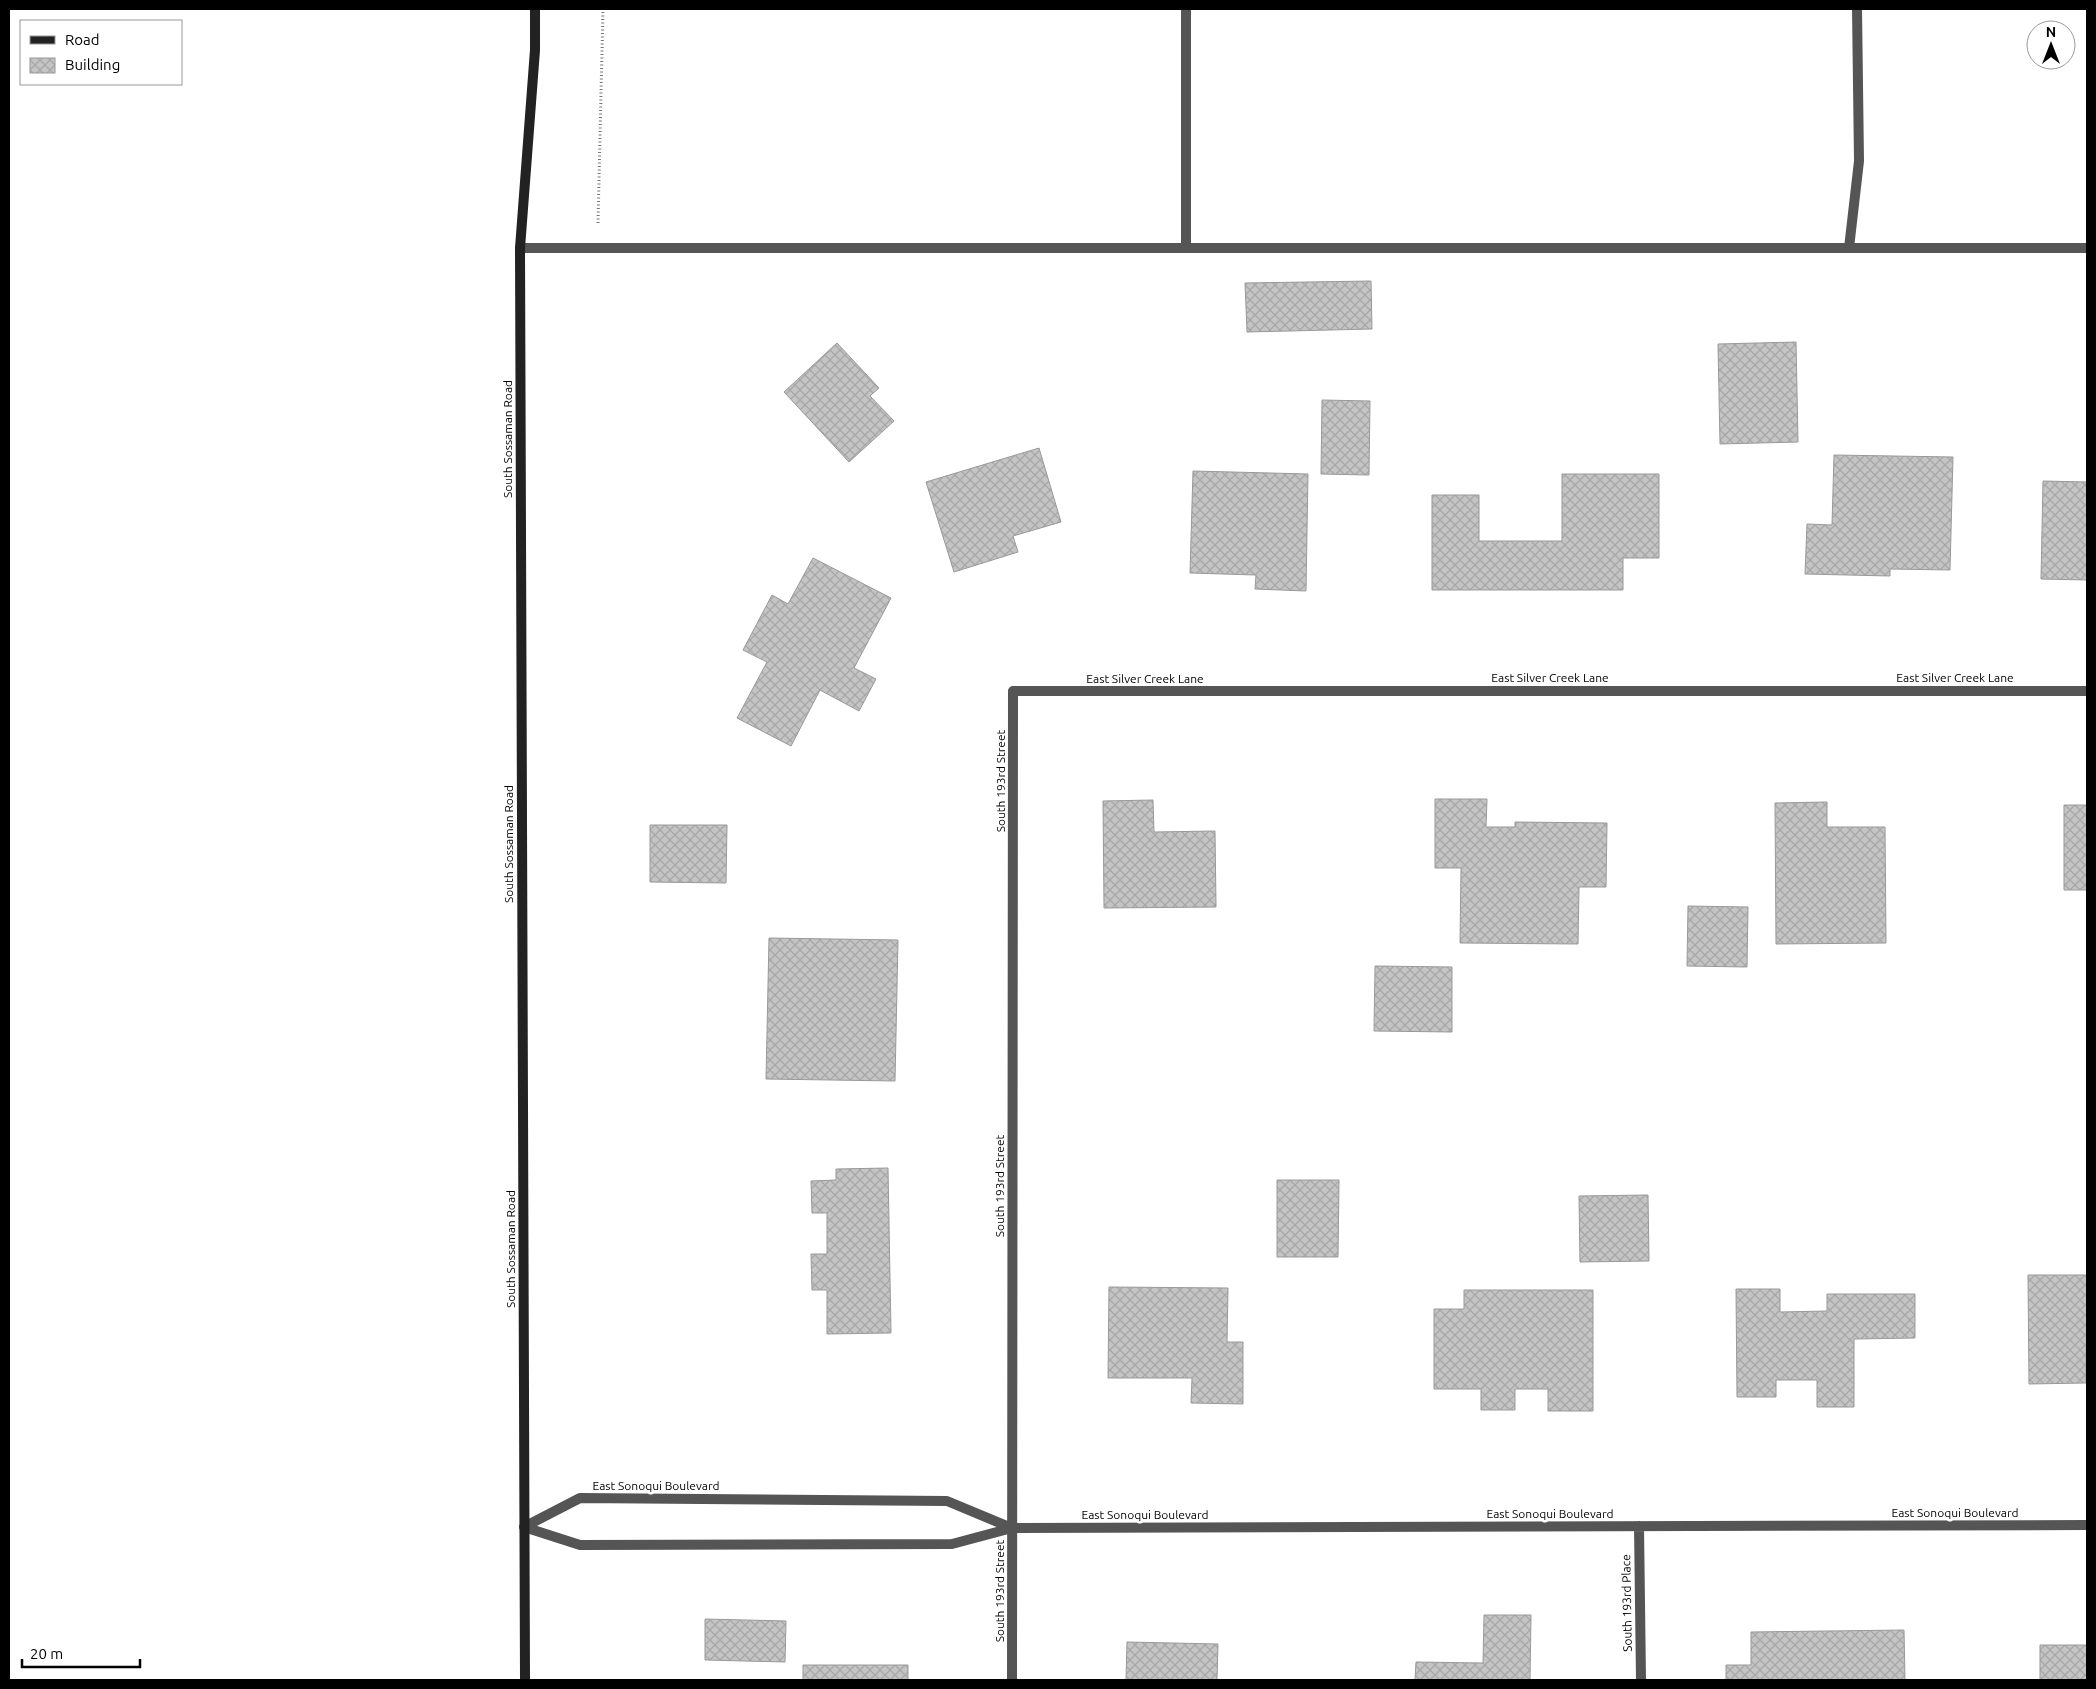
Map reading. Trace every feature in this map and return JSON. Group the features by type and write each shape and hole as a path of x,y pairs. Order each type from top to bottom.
{"main road":[{"name":"South Sossaman Road","path":"525,1680 520,248 535,50 535,9"}],"street":[{"path":"1186,9 1186,248"},
{"path":"1849,248 1858,161 1857,9"},
{"path":"520,248 2087,248"},
{"name":"East Silver Creek Lane","path":"1013,691 2087,691"},
{"name":"South 193rd Street","path":"1012,1680 1013,691"},
{"name":"East Sonoqui Boulevard","path":"524,1528 580,1498 947,1501 1012,1528"},
{"name":"East Sonoqui Boulevard","path":"524,1528 580,1545 952,1544 1012,1528 2087,1525"},
{"name":"South 193rd Place","path":"1639,1526 1641,1680"}],"path":[{"path":"598,248 603,9"}],"building":[{"path":"1371,281 1372,329 1247,332 1245,283"},
{"path":"1796,342 1798,442 1720,444 1718,344"},
{"path":"837,343 879,388 870,396 894,421 849,462 784,392"},
{"path":"1322,400 1370,401 1369,475 1321,474"},
{"path":"1039,448 1061,522 1013,536 1018,552 954,572 926,482"},
{"path":"1834,455 1953,457 1950,570 1890,569 1890,576 1805,574 1807,524 1832,525"},
{"path":"1193,471 1308,474 1306,591 1255,589 1256,575 1190,573"},
{"path":"1562,474 1659,474 1659,558 1623,558 1623,590 1432,590 1432,495 1479,495 1479,541 1562,541"},
{"path":"2043,481 2087,482 2087,580 2041,579"},
{"path":"813,558 891,598 854,668 876,679 859,711 820,690 791,746 737,718 767,662 743,650 772,595 788,604"},
{"path":"1435,799 1487,799 1486,827 1515,827 1515,822 1607,823 1606,887 1579,887 1578,944 1460,943 1461,868 1435,868"},
{"path":"1153,800 1154,832 1215,831 1216,907 1104,908 1103,801"},
{"path":"1827,802 1827,827 1885,827 1886,943 1776,944 1775,803"},
{"path":"2064,805 2087,805 2087,890 2064,890"},
{"path":"650,825 727,825 726,883 650,882"},
{"path":"1688,906 1748,907 1747,967 1687,966"},
{"path":"769,938 898,940 895,1081 766,1079"},
{"path":"1375,966 1452,967 1452,1032 1374,1031"},
{"path":"888,1168 891,1333 827,1334 827,1290 812,1290 811,1254 827,1254 827,1213 812,1213 811,1181 836,1180 836,1169"},
{"path":"1277,1180 1339,1180 1338,1257 1277,1257"},
{"path":"1648,1195 1649,1261 1580,1262 1579,1196"},
{"path":"2028,1275 2087,1275 2086,1383 2029,1384"},
{"path":"1109,1287 1228,1288 1227,1342 1243,1342 1243,1404 1191,1403 1192,1378 1108,1378"},
{"path":"1736,1289 1780,1289 1780,1312 1827,1311 1827,1294 1915,1294 1915,1338 1854,1339 1854,1407 1817,1407 1817,1380 1776,1380 1776,1397 1737,1397"},
{"path":"1464,1290 1593,1290 1593,1411 1548,1411 1548,1389 1515,1389 1515,1410 1481,1410 1481,1389 1434,1389 1434,1309 1464,1309"},
{"path":"1484,1615 1531,1615 1530,1680 1415,1680 1416,1662 1483,1663"},
{"path":"705,1619 786,1621 785,1662 705,1660"},
{"path":"1904,1630 1905,1680 1726,1680 1726,1665 1751,1665 1751,1632"},
{"path":"1127,1642 1218,1644 1217,1680 1126,1680"},
{"path":"2040,1645 2087,1645 2087,1680 2040,1680"},
{"path":"803,1665 908,1665 908,1680 803,1680"}]}
